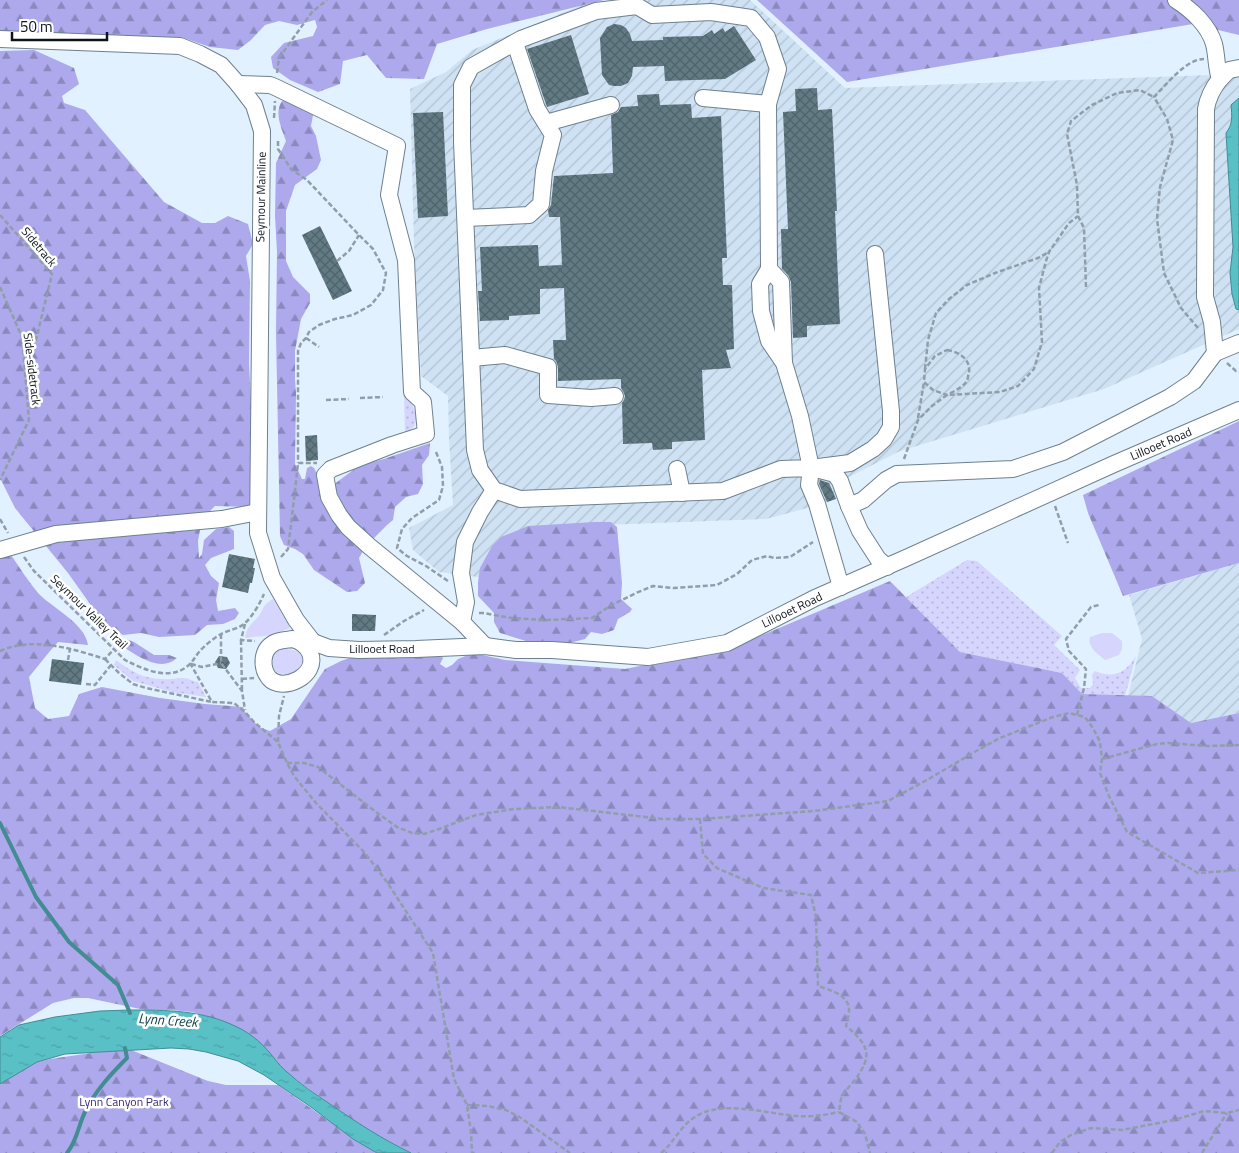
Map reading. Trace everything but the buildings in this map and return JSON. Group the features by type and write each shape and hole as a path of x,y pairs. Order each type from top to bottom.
{"street":[{"path":"1176,0 1201,22 1210,34 1214,45 1216,70 1220,79"},
{"path":"841,587 817,504 808,485 811,468 800,416 784,364 781,282 769,269 768,104 778,69 767,37 751,18 711,12 652,14 637,6 596,11 515,43 471,67 462,85 462,142 475,450 480,470 494,490 520,499 723,491 781,469 811,468 850,463 873,449 884,439 891,428 892,410 876,254"},
{"name":"Seymour Mainline","path":"0,39 180,46 200,54 221,66 254,105 262,131 258,533 270,571 310,645"},
{"path":"466,218 529,215 541,204 544,171 553,135 537,109 515,43"},
{"path":"1215,353 1212,322 1206,297 1206,109 1211,90 1229,70 1239,68"},
{"path":"238,84 270,85 397,146 389,195 406,260 412,392 424,402 426,434 358,458 331,470 325,475 329,496 348,527 360,539 462,622 485,646"},
{"path":"703,98 768,104"},
{"path":"546,123 611,105"},
{"path":"849,506 863,500 886,480 897,474 1013,469 1063,452 1170,397 1194,381 1215,353 1239,343"},
{"path":"471,358 505,355 548,367 548,395 591,398 615,396"},
{"name":"Lillooet Road","path":"310,645 359,650 485,646 516,650 552,650 648,656 727,643 816,598 1239,410"},
{"path":"811,468 835,474 840,481 860,531 878,559 887,567"},
{"path":"677,469 682,493"},
{"path":"462,622 466,602 461,573 465,542 480,512 494,490"},
{"path":"8,548 56,534 222,519 258,512"},
{"path":"293,639 310,645 312,663 307,674 287,683 273,681 265,668 264,656 271,645 276,642 293,639"}],"path":[{"path":"276,126 274,117 275,87 279,58 312,12 327,0"},
{"path":"1154,97 1191,62 1199,59 1215,59"},
{"path":"1086,287 1084,228 1078,216 1076,185 1066,134 1071,121 1092,105 1117,93 1140,90 1154,97 1167,119 1172,140 1160,187 1157,219 1164,273 1181,308 1200,332"},
{"path":"245,712 242,691 241,640 245,624 259,605 270,571 288,549 298,463 298,351 309,332 318,325 353,315 371,305 383,290 386,272 374,249 308,180 291,169 278,149 277,134"},
{"name":"Sidetrack","path":"0,214 52,274 26,383"},
{"path":"924,382 933,390 947,395 1000,392 1018,386 1034,369 1042,342 1039,288 1049,252 1069,223 1078,216"},
{"path":"337,261 349,251 359,235"},
{"path":"897,474 906,455 918,420 928,340 936,313 949,299 967,285 1049,252"},
{"name":"Side-sidetrack","path":"0,286 22,337 30,420 0,480"},
{"path":"306,338 319,347"},
{"path":"918,420 932,406 960,388 967,380 969,369 966,360 956,352 947,350 935,356 925,369"},
{"path":"360,398 383,397"},
{"path":"326,400 349,399"},
{"path":"436,452 442,467 443,486 439,500 412,518 402,529 397,548 448,581"},
{"path":"298,463 324,463"},
{"path":"1050,493 1068,543"},
{"name":"Seymour Valley Trail","path":"0,519 8,548 34,570 125,660 153,672 163,673 174,672 190,663"},
{"path":"466,602 474,613 483,612 512,618 545,620 592,618 610,606 653,586 682,587 717,584 738,574 752,560 767,556 774,558 790,557 818,538"},
{"path":"1078,715 1086,669 1069,651 1066,639 1091,608 1099,605"},
{"path":"381,637 404,621 425,610 443,606"},
{"path":"190,663 201,650 221,634 245,624"},
{"path":"221,634 222,663 242,691"},
{"path":"241,640 276,642"},
{"path":"0,651 10,647 36,645 70,648 106,659 133,684 212,702 234,703 278,742"},
{"path":"68,660 70,648"},
{"path":"106,659 114,649"},
{"path":"190,663 202,666 222,663"},
{"path":"190,663 212,702"},
{"path":"86,684 95,685 111,665"},
{"path":"242,679 254,678"},
{"path":"287,683 279,716 278,742 294,776 316,803 365,853 387,882 433,953 454,1079 467,1105 472,1152"},
{"path":"287,763 304,763 318,767 396,827 412,833 424,834 476,815 558,807 663,819 700,819 814,810 888,801 1000,738 1053,717 1069,713 1085,717 1100,742 1102,759 1100,773 1127,832 1198,873 1239,870"},
{"path":"1102,759 1157,744 1239,745"},
{"path":"700,819 703,854 717,868 763,888 811,895 816,917 818,986 832,990 844,997 850,1008 846,1026 865,1045 867,1056 862,1069 842,1096 839,1112"},
{"path":"467,1105 488,1106 506,1110 521,1118 570,1153"},
{"path":"661,1153 668,1148 683,1126 694,1117 705,1111 726,1108 797,1116 819,1116 839,1112 857,1122 865,1134 870,1153"},
{"path":"1052,1153 1060,1142 1070,1135 1091,1128 1122,1130 1204,1112 1227,1113 1239,1110"},
{"path":"1202,1153 1227,1113"}],"shaded area":[{"path":"610,0 750,0 845,88 1239,74 1239,329 1104,389 900,451 833,485 838,498 826,503 766,519 603,525 486,578 439,572 413,550 409,528 453,505 448,396 421,376 414,244 410,89 446,72 472,50 584,4"},
{"path":"407,396 415,411 416,421 411,429 405,432 404,397"},
{"path":"967,560 977,561 1062,636 1054,645 1080,670 1075,678 1081,688 1090,688 1093,684 1092,675 1095,671 1108,674 1118,673 1128,667 1136,656 1125,696 1081,694 1062,673 960,652 906,597"},
{"path":"1239,563 1239,713 1191,723 1152,696 1128,696 1142,639 1129,595"},
{"path":"273,599 290,628 272,635 245,638 250,626 265,605"},
{"path":"1102,633 1112,633 1122,641 1122,649 1119,655 1105,660 1094,650 1089,641 1090,637"},
{"path":"280,648 299,653 304,664 296,671 288,674 279,673 270,668 269,655"},
{"path":"116,660 132,671 150,678 185,678 198,682 206,697 172,692 133,681 114,665"}],"green space":[{"path":"0,0 604,0 487,29 437,44 424,79 386,78 367,55 343,61 340,84 318,92 290,80 273,68 271,57 284,43 313,36 317,27 315,20 297,25 279,21 265,25 238,50 210,47 181,37 46,38 0,34"},
{"path":"757,0 1239,0 1239,35 1193,24 847,82"},
{"path":"34,50 74,68 79,84 62,96 64,103 85,110 164,202 202,223 215,223 228,216 248,224 253,244 246,256 250,281 249,363 251,403 262,444 250,507 215,506 202,519 198,541 199,558 202,554 204,540 216,529 229,527 234,531 234,549 211,558 205,565 211,576 219,583 216,600 218,611 235,608 239,613 235,619 223,624 207,625 195,635 159,637 141,633 123,635 105,625 68,573 15,508 0,478 0,51"},
{"path":"283,100 304,105 313,115 311,126 316,136 321,160 317,169 295,185 286,211 286,261 293,277 310,294 310,303 301,319 295,351 295,464 302,479 305,479 307,468 311,466 314,468 351,539 363,551 359,558 365,583 357,591 347,592 314,570 303,554 284,545 280,536 275,216 276,163 286,141 278,115"},
{"path":"1239,421 1239,563 1123,596 1088,513 1083,495"},
{"path":"430,443 429,455 422,465 423,484 418,494 406,497 395,507 393,520 372,540 349,514 340,501 333,485 360,465"},
{"path":"611,522 617,527 622,583 621,599 632,609 630,612 618,619 614,630 602,634 591,632 585,639 569,643 526,641 500,633 494,622 494,613 478,596 480,568 492,546 501,537 528,526"},
{"path":"0,555 11,555 38,593 75,623 86,637 88,645 58,642 29,677 35,708 48,719 69,716 79,694 102,687 160,698 243,707 245,712 259,727 270,731 291,719 325,669 361,654 437,653 443,658 440,664 446,668 458,659 473,653 505,660 625,669 734,647 890,581 960,652 1062,673 1082,694 1152,696 1191,723 1239,713 1239,1153 411,1153 378,1136 347,1116 287,1073 274,1058 212,1018 192,1012 145,1010 88,998 74,998 53,1003 0,1036"},
{"path":"126,639 154,655 169,655 177,658 164,664 150,662 123,647 123,642"},
{"name":"Lynn Canyon Park","path":"131,1050 208,1081 226,1085 278,1085 353,1139 377,1153 0,1153 0,1085 2,1082 37,1062 98,1052"}],"water":[{"path":"1239,98 1239,310 1236,309 1232,294 1230,273 1233,247 1226,133 1231,123 1231,105"},
{"name":"Lynn Creek","path":"129,1010 198,1014 224,1021 237,1027 257,1040 283,1069 308,1089 369,1130 411,1153 377,1153 353,1139 264,1075 238,1061 189,1049 171,1048 65,1054 37,1062 0,1084 0,1037 19,1025 55,1017 100,1011"}],"waterway":[{"path":"0,823 36,897 69,942 118,985 130,1013"},
{"path":"67,1153 94,1096 127,1058 125,1048"}]}
